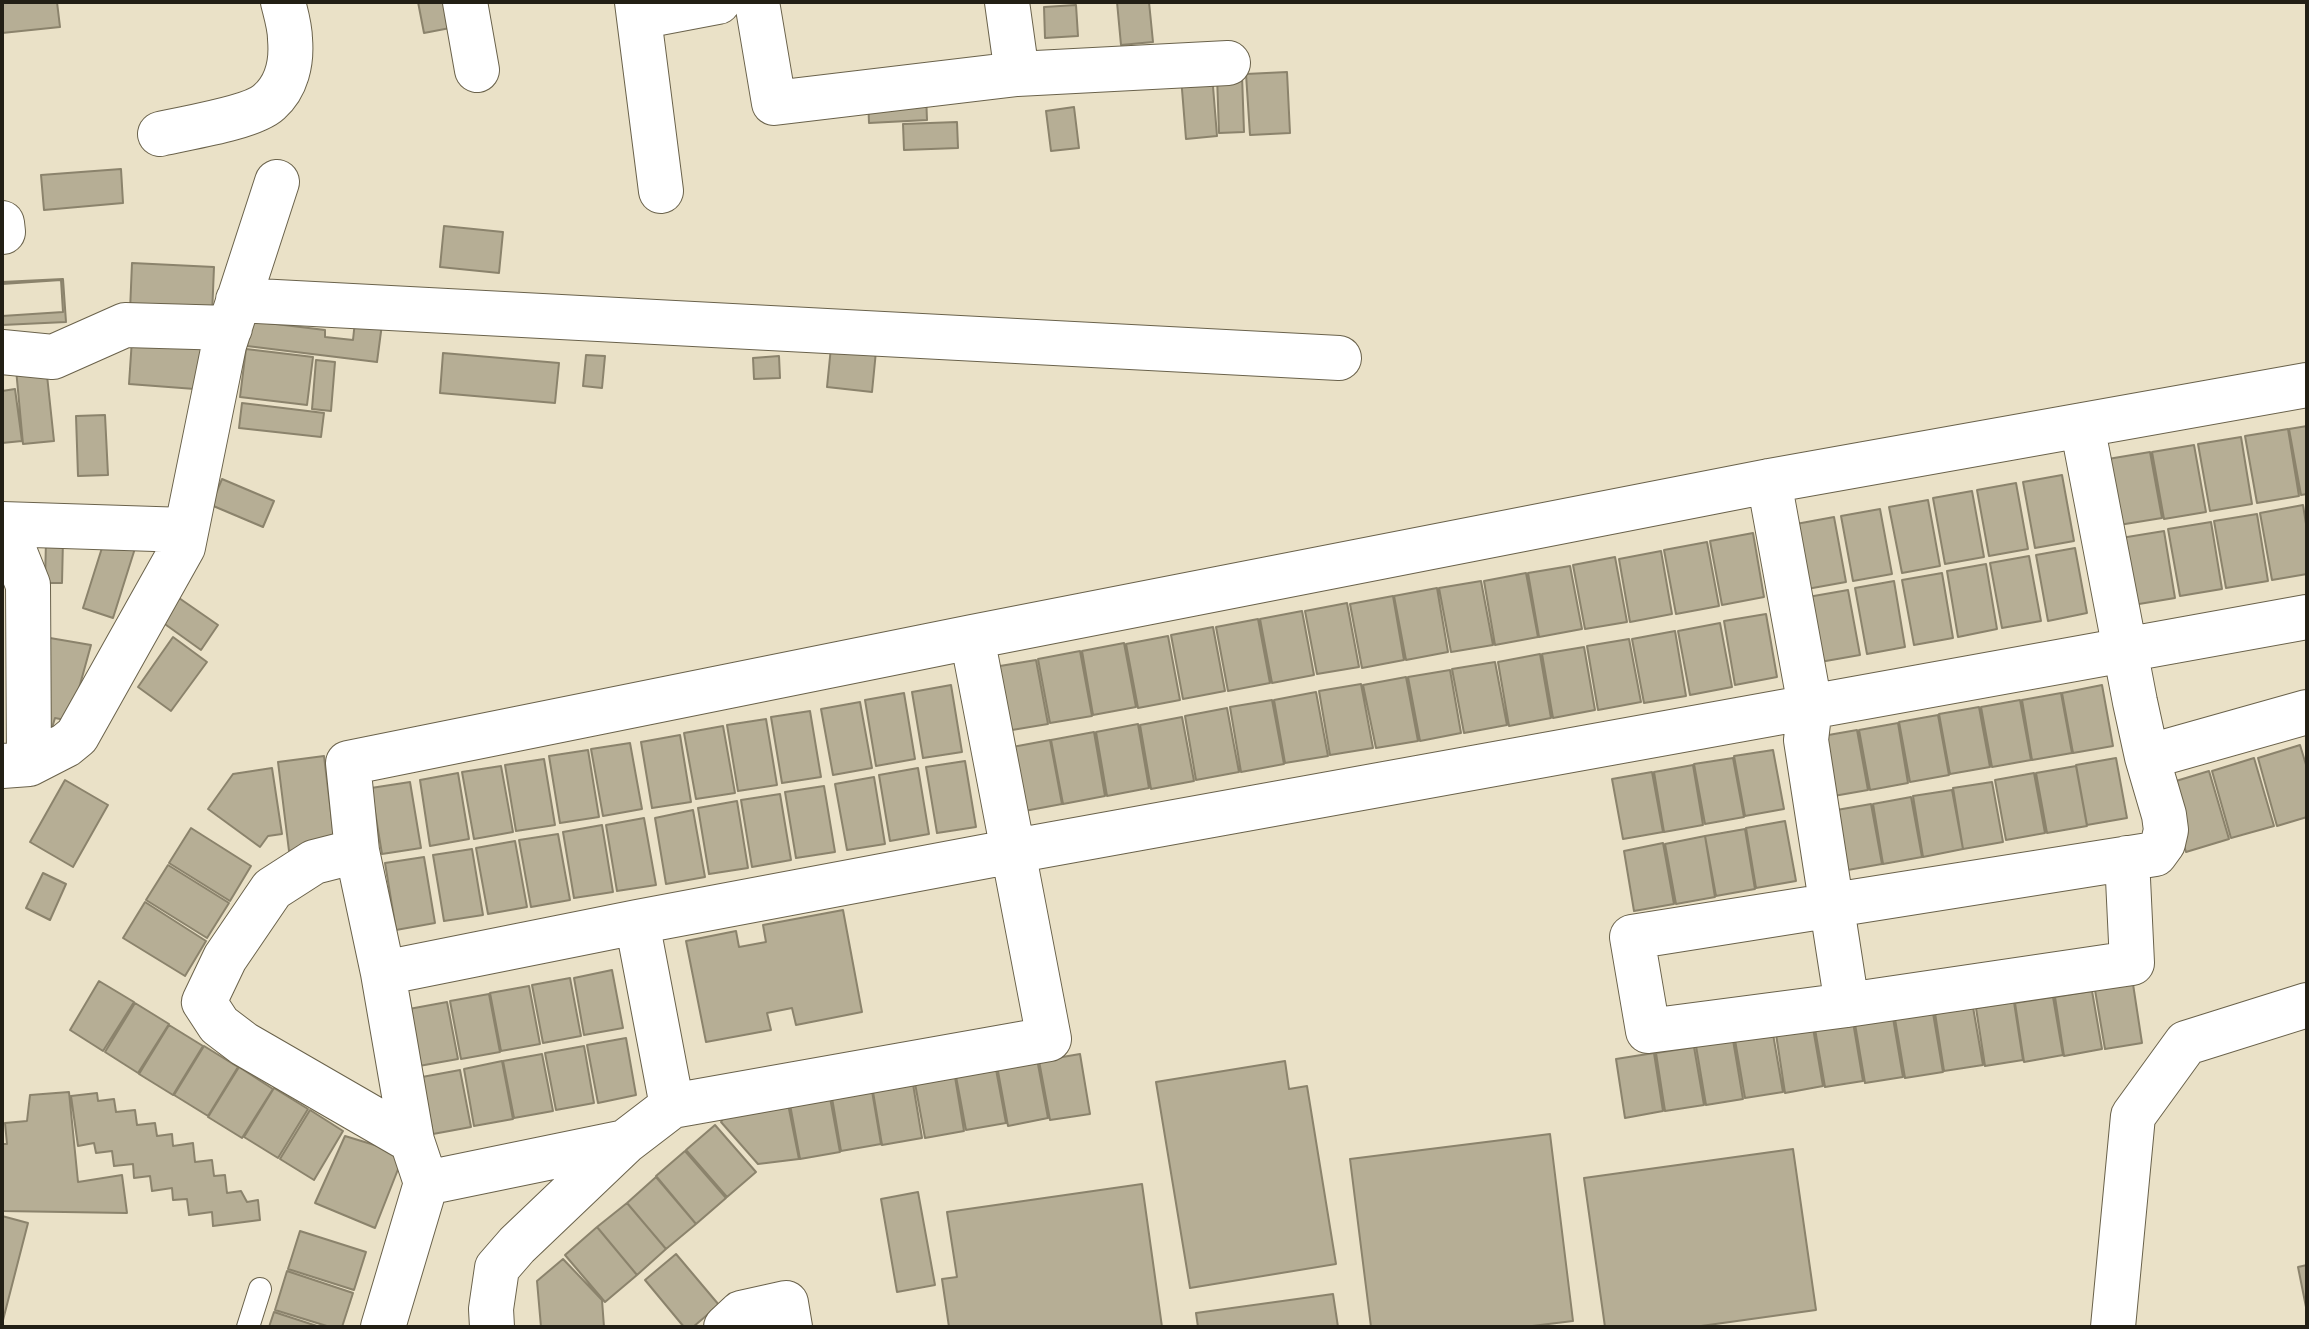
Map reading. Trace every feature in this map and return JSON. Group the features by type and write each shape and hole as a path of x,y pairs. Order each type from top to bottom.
{"street":[{"path":"160,134 244,114 267,105 283,86 290,61 290,37 283,2"},
{"path":"465,2 477,70"},
{"path":"661,191 638,10 718,2"},
{"path":"757,2 774,103 1017,74 1228,63"},
{"path":"1007,2 1017,74"},
{"path":"2,536 16,555 28,585 16,765 66,745 83,727 183,547 224,345 277,182"},
{"path":"2,223 3,232"},
{"path":"2,352 53,357 125,325 234,314 1339,358"},
{"path":"383,1327 426,1183 412,1141 383,973 357,851 348,763 1769,481 2307,385"},
{"path":"2082,425 2147,757 2164,815 2166,830 2163,843 2155,854 2127,858 1832,906 1632,937 1648,1031 2132,963 2127,858"},
{"path":"1769,481 1810,706 1806,740 1847,1005"},
{"path":"2,524 186,530"},
{"path":"383,973 1014,851 2307,617"},
{"path":"492,1327 491,1309 497,1268 625,1142 672,1106 1049,1039 972,637"},
{"path":"2147,757 2307,712"},
{"path":"357,851 314,862 272,889 225,958 204,1002 219,1025 244,1044 412,1141"},
{"path":"637,922 672,1106"},
{"path":"2113,1327 2133,1116 2186,1043 2307,1005"},
{"path":"426,1183 625,1142"},
{"path":"726,1327 741,1313 786,1303 790,1327"}],"lane":[{"path":"248,1327 260,1289"}],"building":[{"path":"2,2 57,2 60,27 2,33"},
{"path":"418,2 445,2 450,28 424,33"},
{"path":"1117,2 1149,2 1153,42 1121,45"},
{"path":"1076,5 1078,36 1045,38 1044,7"},
{"path":"1287,72 1290,133 1250,135 1246,74"},
{"path":"1212,74 1217,136 1186,139 1181,77"},
{"path":"1242,75 1244,132 1219,133 1217,76"},
{"path":"926,94 927,120 869,123 868,96"},
{"path":"1074,107 1079,148 1051,151 1046,111"},
{"path":"957,122 958,148 904,150 903,124"},
{"path":"121,169 123,203 44,210 41,175"},
{"path":"444,226 503,232 499,273 440,267"},
{"path":"132,263 214,267 212,315 130,311"},
{"path":"63,279 66,322 2,325 2,282"},
{"path":"61,280 63,312 2,316 2,284"},
{"path":"251,321 325,330 325,337 353,340 355,321 382,324 377,362 247,346"},
{"path":"132,339 212,346 208,390 129,384"},
{"path":"831,347 876,351 872,392 827,387"},
{"path":"246,349 313,357 307,405 240,397"},
{"path":"443,353 559,363 555,403 440,393"},
{"path":"586,355 605,356 602,388 583,386"},
{"path":"779,356 780,378 754,379 753,358"},
{"path":"316,360 335,362 331,411 312,409"},
{"path":"46,366 54,441 23,444 16,369"},
{"path":"15,389 22,441 2,443 2,391"},
{"path":"242,403 324,413 321,437 239,428"},
{"path":"105,415 108,475 78,476 76,416"},
{"path":"2307,426 2307,494 2301,495 2289,429"},
{"path":"2288,429 2299,496 2257,503 2245,436"},
{"path":"2241,437 2252,504 2210,511 2198,444"},
{"path":"2194,445 2206,512 2164,519 2152,452"},
{"path":"2150,452 2162,518 2119,525 2108,459"},
{"path":"2062,475 2074,541 2035,548 2023,482"},
{"path":"222,479 274,501 263,527 211,505"},
{"path":"2016,483 2028,549 1989,556 1977,490"},
{"path":"1972,491 1984,557 1945,564 1933,498"},
{"path":"1928,500 1940,566 1902,573 1889,507"},
{"path":"2303,505 2307,530 2307,574 2272,580 2260,513"},
{"path":"1880,509 1892,574 1853,581 1841,516"},
{"path":"2257,514 2268,581 2226,588 2214,521"},
{"path":"1834,517 1846,582 1807,589 1796,524"},
{"path":"2211,522 2222,589 2180,596 2168,529"},
{"path":"2164,531 2175,598 2133,605 2121,538"},
{"path":"107,532 137,542 113,618 83,608"},
{"path":"1753,533 1764,597 1722,605 1710,541"},
{"path":"46,540 63,540 62,583 45,583"},
{"path":"1707,542 1719,606 1676,614 1664,550"},
{"path":"2075,548 2087,613 2048,621 2036,555"},
{"path":"1661,551 1672,614 1630,622 1619,559"},
{"path":"2029,556 2041,621 2002,628 1990,563"},
{"path":"1615,557 1627,622 1585,629 1573,565"},
{"path":"1986,564 1997,629 1958,637 1947,571"},
{"path":"1570,566 1582,629 1539,637 1528,573"},
{"path":"1526,573 1538,637 1495,645 1484,581"},
{"path":"1942,573 1953,638 1914,645 1902,580"},
{"path":"1481,581 1493,645 1451,652 1439,588"},
{"path":"1894,581 1905,647 1867,654 1855,588"},
{"path":"1437,588 1448,652 1406,660 1394,596"},
{"path":"1848,590 1860,655 1820,662 1808,597"},
{"path":"1393,596 1404,660 1362,668 1350,604"},
{"path":"179,598 218,625 201,650 162,622"},
{"path":"1347,603 1359,667 1317,674 1305,611"},
{"path":"1302,611 1314,675 1272,683 1260,619"},
{"path":"1766,614 1777,677 1735,685 1724,621"},
{"path":"1258,619 1270,683 1228,691 1216,627"},
{"path":"1720,623 1732,687 1690,695 1678,631"},
{"path":"1213,627 1225,691 1183,699 1171,635"},
{"path":"1675,631 1686,696 1644,703 1632,639"},
{"path":"1168,636 1180,700 1138,708 1126,644"},
{"path":"173,637 207,662 171,711 138,687"},
{"path":"50,638 91,645 70,721 55,718 52,728 38,725"},
{"path":"1629,639 1641,702 1598,710 1587,646"},
{"path":"1124,643 1136,707 1093,715 1082,651"},
{"path":"1584,647 1595,710 1553,718 1542,654"},
{"path":"1080,651 1092,716 1050,723 1038,659"},
{"path":"1540,654 1551,718 1509,726 1498,662"},
{"path":"1036,660 1048,724 1006,731 994,667"},
{"path":"1495,662 1507,725 1464,733 1452,669"},
{"path":"1450,670 1461,733 1420,741 1408,677"},
{"path":"1406,677 1418,741 1376,748 1363,685"},
{"path":"1361,684 1373,748 1330,755 1319,691"},
{"path":"951,685 962,752 923,758 912,692"},
{"path":"2102,685 2113,746 2073,753 2062,693"},
{"path":"1316,692 1328,756 1285,763 1274,700"},
{"path":"904,693 915,759 876,766 865,700"},
{"path":"2061,693 2072,753 2032,760 2022,700"},
{"path":"1272,700 1284,764 1241,772 1230,707"},
{"path":"2020,700 2031,760 1992,767 1981,707"},
{"path":"860,702 872,768 833,775 821,709"},
{"path":"1979,707 1990,767 1950,774 1939,714"},
{"path":"1227,708 1239,772 1196,780 1185,716"},
{"path":"810,711 821,777 782,783 771,717"},
{"path":"1938,715 1949,775 1910,782 1899,722"},
{"path":"1182,717 1194,781 1151,789 1140,725"},
{"path":"766,719 777,785 738,791 727,725"},
{"path":"1898,723 1908,783 1870,790 1859,730"},
{"path":"1138,724 1149,788 1107,796 1096,732"},
{"path":"723,726 735,793 696,799 684,733"},
{"path":"1857,730 1868,790 1828,797 1817,737"},
{"path":"1094,732 1105,796 1063,804 1051,740"},
{"path":"680,735 691,802 652,808 641,742"},
{"path":"1050,740 1062,804 1019,812 1007,748"},
{"path":"630,743 642,809 603,816 591,749"},
{"path":"2300,745 2307,768 2307,817 2277,826 2258,758"},
{"path":"588,750 599,817 560,823 549,756"},
{"path":"1773,750 1784,809 1745,816 1734,756"},
{"path":"324,756 335,846 289,851 278,762"},
{"path":"1733,758 1744,817 1705,824 1694,764"},
{"path":"2116,758 2127,818 2087,825 2076,765"},
{"path":"2254,758 2274,826 2231,838 2212,771"},
{"path":"544,759 555,825 516,831 505,765"},
{"path":"965,761 976,827 937,833 926,767"},
{"path":"1693,765 1703,825 1664,832 1654,772"},
{"path":"501,766 513,832 474,839 462,772"},
{"path":"2076,766 2087,826 2047,833 2036,773"},
{"path":"272,768 282,834 268,836 260,847 208,809 233,774"},
{"path":"918,768 929,834 890,841 879,775"},
{"path":"2209,771 2229,839 2186,852 2166,784"},
{"path":"1652,772 1663,832 1623,839 1612,779"},
{"path":"458,773 469,839 430,846 420,780"},
{"path":"2034,773 2045,833 2006,840 1995,780"},
{"path":"874,777 885,844 847,850 835,784"},
{"path":"65,780 108,805 73,867 30,842"},
{"path":"410,782 421,848 382,854 371,788"},
{"path":"1992,782 2003,842 1963,849 1953,788"},
{"path":"824,786 835,852 796,858 785,792"},
{"path":"1952,790 1963,849 1923,857 1913,796"},
{"path":"780,794 791,860 752,867 741,800"},
{"path":"1911,797 1922,857 1883,864 1873,804"},
{"path":"737,801 748,868 709,874 698,808"},
{"path":"1871,804 1882,864 1842,871 1831,811"},
{"path":"693,810 705,877 666,884 655,818"},
{"path":"644,818 656,885 617,891 606,825"},
{"path":"1785,821 1796,881 1756,888 1746,828"},
{"path":"602,825 613,892 574,898 563,832"},
{"path":"191,828 251,866 230,901 169,863"},
{"path":"1745,829 1755,889 1716,896 1705,836"},
{"path":"558,834 570,900 531,907 519,840"},
{"path":"1705,836 1715,897 1676,904 1665,844"},
{"path":"515,841 527,907 488,914 476,848"},
{"path":"1663,843 1674,904 1634,911 1624,851"},
{"path":"472,849 483,915 444,921 433,855"},
{"path":"424,857 435,923 396,930 385,863"},
{"path":"168,865 229,903 207,938 146,900"},
{"path":"43,873 66,884 50,920 26,908"},
{"path":"145,902 206,941 185,976 123,938"},
{"path":"843,910 862,1012 796,1025 792,1008 767,1013 771,1030 706,1042 686,941 736,931 739,947 766,942 763,925"},
{"path":"612,970 623,1028 584,1035 574,978"},
{"path":"570,978 581,1036 543,1043 532,985"},
{"path":"99,981 134,1002 103,1051 70,1030"},
{"path":"2133,984 2142,1043 2105,1049 2095,990"},
{"path":"529,986 540,1044 501,1051 490,993"},
{"path":"2092,991 2102,1049 2064,1056 2055,997"},
{"path":"489,994 500,1052 461,1059 450,1001"},
{"path":"2053,997 2063,1055 2024,1062 2015,1003"},
{"path":"447,1002 458,1059 419,1066 409,1009"},
{"path":"2014,1002 2023,1060 1985,1066 1976,1008"},
{"path":"135,1003 169,1024 138,1073 105,1052"},
{"path":"1973,1007 1983,1065 1944,1071 1935,1013"},
{"path":"1933,1013 1943,1072 1905,1078 1895,1019"},
{"path":"1893,1018 1903,1077 1865,1083 1855,1024"},
{"path":"1853,1022 1863,1081 1825,1087 1815,1029"},
{"path":"169,1025 203,1046 173,1095 139,1074"},
{"path":"1813,1028 1823,1086 1785,1093 1776,1034"},
{"path":"1773,1034 1783,1092 1745,1098 1735,1040"},
{"path":"626,1038 636,1095 598,1103 587,1045"},
{"path":"1733,1040 1743,1099 1706,1105 1696,1046"},
{"path":"204,1046 238,1067 208,1116 174,1095"},
{"path":"584,1046 594,1103 556,1110 545,1053"},
{"path":"1694,1047 1704,1105 1665,1111 1656,1053"},
{"path":"1654,1053 1663,1111 1625,1118 1616,1059"},
{"path":"542,1054 553,1111 514,1118 503,1061"},
{"path":"1080,1054 1090,1114 1050,1120 1039,1061"},
{"path":"1037,1059 1048,1118 1008,1126 997,1066"},
{"path":"502,1061 513,1119 474,1126 464,1069"},
{"path":"1285,1061 1289,1089 1307,1086 1336,1264 1190,1288 1156,1082"},
{"path":"995,1064 1006,1123 966,1130 955,1071"},
{"path":"239,1067 273,1089 242,1138 208,1117"},
{"path":"460,1070 471,1127 433,1134 422,1077"},
{"path":"954,1071 964,1131 925,1138 914,1078"},
{"path":"912,1078 922,1138 882,1145 872,1086"},
{"path":"871,1085 881,1144 841,1151 831,1092"},
{"path":"274,1088 308,1109 278,1158 244,1137"},
{"path":"69,1092 78,1182 122,1175 127,1213 2,1211 2,1144 7,1144 5,1123 27,1121 30,1095"},
{"path":"829,1092 840,1152 800,1159 789,1099"},
{"path":"97,1093 98,1101 114,1099 116,1112 135,1110 137,1125 155,1123 157,1136 172,1134 173,1146 193,1143 195,1162 212,1160 214,1176 225,1175 227,1193 241,1191 247,1202 258,1200 260,1220 213,1226 212,1212 189,1215 187,1199 173,1200 172,1188 152,1191 150,1176 134,1178 133,1164 114,1166 112,1151 96,1153 94,1143 78,1146 71,1096"},
{"path":"787,1099 799,1159 758,1164 721,1122 730,1108"},
{"path":"310,1110 343,1131 314,1180 280,1159"},
{"path":"715,1125 756,1172 727,1197 686,1150"},
{"path":"1550,1134 1573,1321 1524,1327 1371,1327 1350,1159"},
{"path":"345,1136 404,1154 375,1228 315,1203"},
{"path":"1793,1149 1816,1310 1694,1327 1605,1327 1584,1178"},
{"path":"685,1151 726,1198 696,1224 656,1176"},
{"path":"656,1177 696,1224 666,1249 627,1203"},
{"path":"1142,1184 1162,1327 949,1327 942,1279 957,1277 947,1212"},
{"path":"918,1192 935,1285 897,1292 881,1199"},
{"path":"627,1203 666,1249 637,1275 597,1227"},
{"path":"2,1216 28,1223 2,1324"},
{"path":"597,1227 637,1275 605,1302 565,1255"},
{"path":"300,1231 366,1252 354,1290 288,1269"},
{"path":"676,1254 719,1305 693,1327 684,1327 645,1280"},
{"path":"563,1259 602,1300 604,1327 541,1327 537,1281"},
{"path":"2307,1265 2307,1307 2306,1307 2298,1267"},
{"path":"287,1271 353,1293 342,1327 330,1327 275,1310"},
{"path":"1333,1294 1338,1327 1198,1327 1196,1313"},
{"path":"274,1312 320,1327 269,1327"}]}
